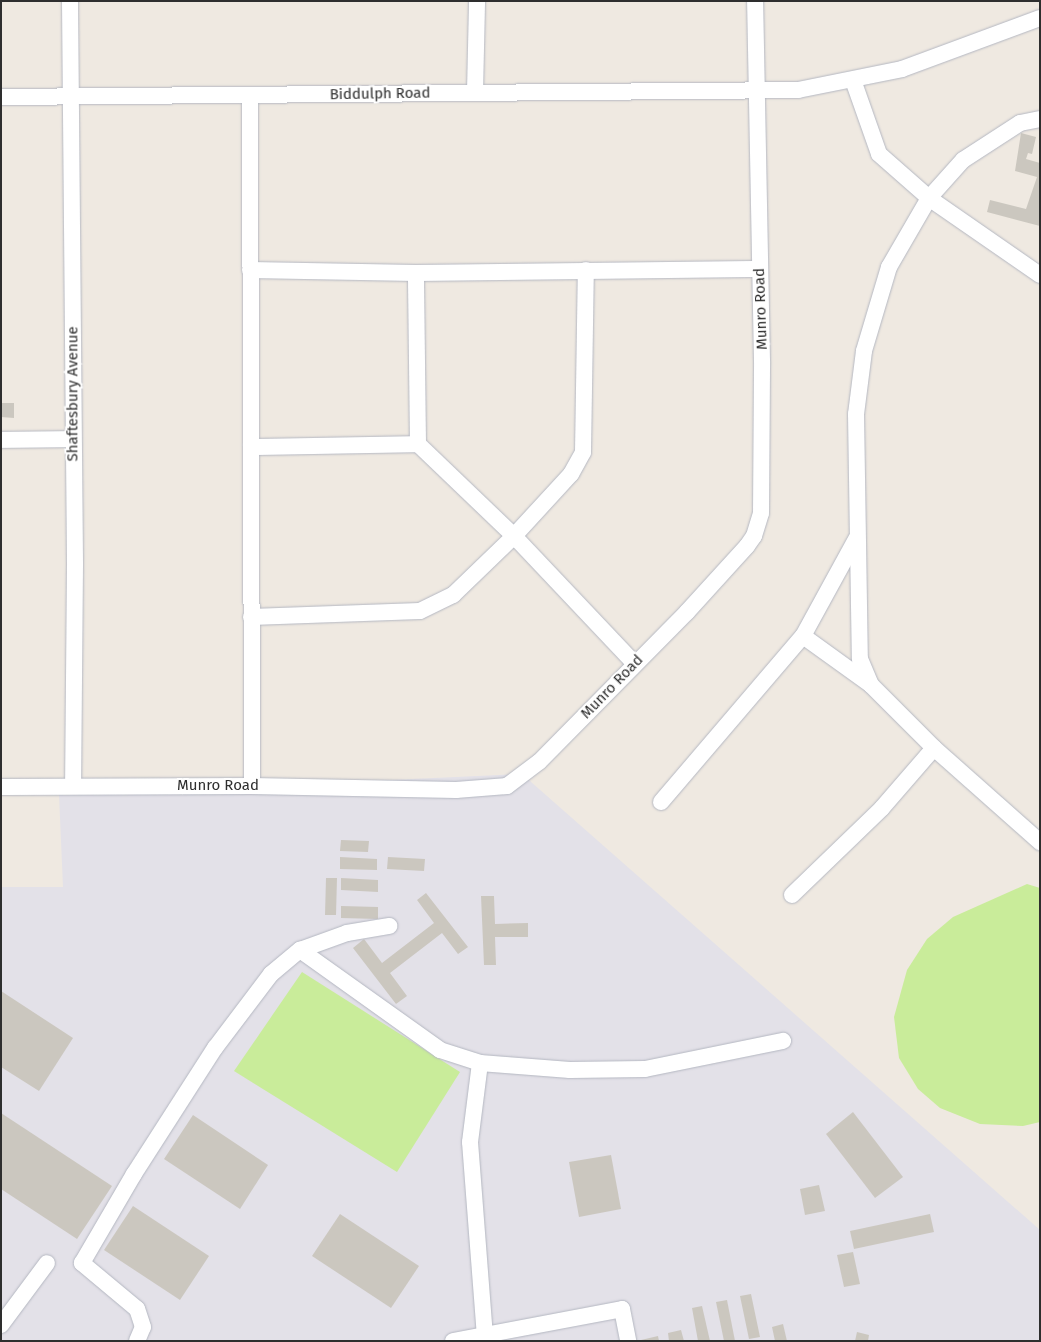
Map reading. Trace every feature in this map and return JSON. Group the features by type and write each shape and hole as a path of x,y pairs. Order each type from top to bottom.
{"street":[{"name":"Shaftesbury Avenue","path":"70,1 73,96 73,786"},
{"path":"475,92 477,1"},
{"name":"Munro Road","path":"1,786 252,786 456,790 507,786 539,762 747,546 759,524 762,479 759,92 755,1"},
{"name":"Biddulph Road","path":"1,97 475,92 759,92 798,90 902,69 1040,18"},
{"path":"853,80 879,154 929,198 1040,275"},
{"path":"250,95 252,786"},
{"path":"871,685 860,659 856,414 864,352 889,267 929,198 963,160 1020,123 1040,120"},
{"path":"250,270 416,273 759,269"},
{"path":"251,617 420,611 454,595 514,536 571,474 583,452 586,270"},
{"path":"416,273 418,444"},
{"path":"1,440 73,439"},
{"path":"251,447 418,444 514,536 634,663"},
{"path":"661,802 802,636 858,537"},
{"path":"802,636 871,685 934,748 1040,842"},
{"path":"792,895 882,808 934,748"},
{"path":"137,1341 143,1327 138,1309 84,1268 83,1259 185,1092 245,1004 271,974 300,950 347,933 389,926"},
{"path":"300,950 440,1050 480,1063 570,1070 645,1069 783,1041"},
{"path":"480,1063 470,1142 485,1335"},
{"path":"1,1325 47,1262"},
{"path":"453,1341 622,1309 628,1341"}],"shaded area":[{"path":"522,774 1040,1230 1040,1341 1,1341 1,887 63,887 59,795"}],"green space":[{"path":"1027,884 1040,888 1040,1122 1023,1126 980,1124 940,1108 918,1089 899,1058 894,1017 907,970 927,939 953,917"},
{"path":"302,972 460,1072 397,1172 234,1071"}],"building":[{"path":"1021,133 1036,137 1032,154 1028,153 1026,159 1040,163 1040,226 987,212 990,200 1026,209 1037,177 1015,171"},
{"path":"1,403 14,403 14,418 1,417"},
{"path":"341,840 369,841 368,852 340,851"},
{"path":"340,857 377,859 377,870 340,869"},
{"path":"388,857 425,859 424,871 387,869"},
{"path":"326,878 337,878 336,915 325,915"},
{"path":"341,878 378,880 378,892 341,890"},
{"path":"426,893 468,947 458,954 442,933 390,973 407,996 396,1004 353,948 364,939 382,963 434,923 417,900"},
{"path":"481,896 494,896 495,924 528,923 528,937 495,937 496,965 484,965"},
{"path":"341,906 378,907 378,919 341,918"},
{"path":"1,991 73,1038 39,1091 1,1067"},
{"path":"853,1112 903,1177 875,1198 826,1134"},
{"path":"1,1113 112,1186 77,1239 1,1189"},
{"path":"193,1115 268,1165 240,1209 164,1159"},
{"path":"611,1155 621,1209 579,1217 569,1162"},
{"path":"819,1185 825,1211 805,1215 800,1189"},
{"path":"133,1206 209,1256 180,1300 104,1250"},
{"path":"340,1214 419,1266 391,1308 312,1256"},
{"path":"930,1214 934,1232 854,1249 850,1231"},
{"path":"853,1252 860,1284 844,1287 837,1255"},
{"path":"751,1294 760,1337 749,1339 740,1296"},
{"path":"727,1300 735,1341 724,1341 716,1302"},
{"path":"702,1306 710,1341 698,1341 692,1308"},
{"path":"783,1324 787,1341 775,1341 772,1327"},
{"path":"681,1330 684,1341 669,1341 668,1333"},
{"path":"857,1332 869,1335 868,1341 855,1341"},
{"path":"658,1336 659,1341 641,1341 641,1340"}]}
